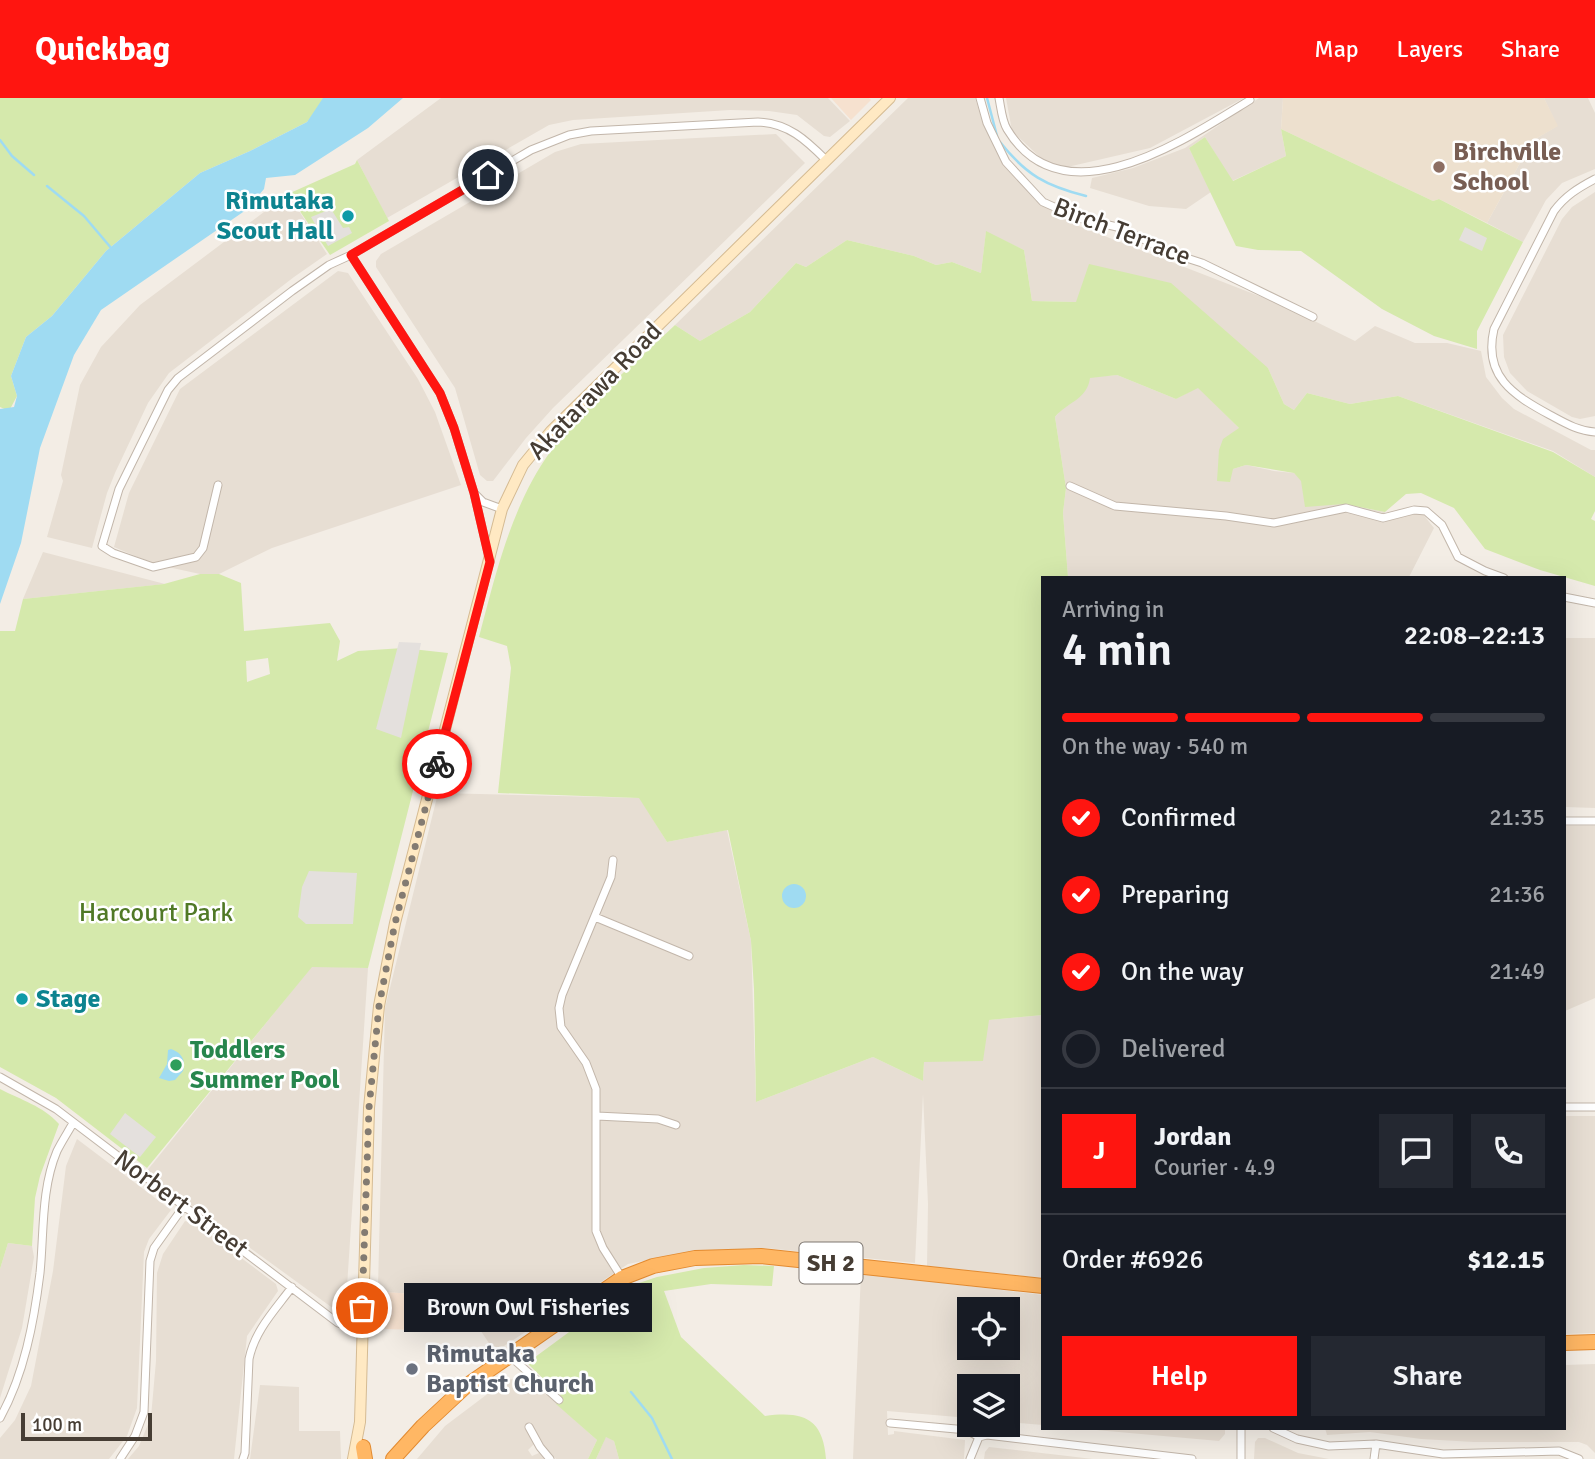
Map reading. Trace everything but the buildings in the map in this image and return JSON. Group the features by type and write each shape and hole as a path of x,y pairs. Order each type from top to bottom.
{"highway":[{"name":"SH 2","path":"393,1459 453,1397 509,1355 622,1278 653,1266 695,1258 761,1256 1041,1286"},
{"path":"1566,1343 1595,1342"}],"street":[{"name":"Akatarawa Road","path":"361,1456 361,1329 369,1108 379,1006 395,923 502,509 523,465 551,430 890,98"},
{"name":"Birch Terrace","path":"980,98 987,123 1006,162 1043,202 1079,218 1117,227 1221,271 1313,317"},
{"path":"999,98 1006,128 1027,153 1059,172 1115,168 1144,160 1200,131 1250,100"},
{"path":"218,485 203,548 196,557 153,567 113,553 102,546 120,489 168,390 178,378 329,265 351,255 531,150 569,135 605,130 772,122 801,136 826,160"},
{"path":"1595,180 1574,190 1554,211 1494,329 1491,342 1493,360 1509,390 1522,400 1580,431 1595,432"},
{"path":"351,255 440,393 474,493 490,562"},
{"path":"1070,486 1115,506 1274,523 1346,508 1383,518 1414,510 1426,511 1442,525 1458,557 1499,576"},
{"path":"474,493 483,502 502,509"},
{"path":"1566,597 1595,603"},
{"path":"1566,821 1595,821"},
{"path":"613,860 611,877 558,1008 565,1036 592,1075 596,1090 596,1231 603,1248 622,1278"},
{"path":"596,917 689,956"},
{"name":"Norbert Street","path":"0,1077 56,1109 338,1323 361,1329"},
{"path":"1566,1107 1595,1107"},
{"path":"597,1116 658,1119 676,1125"},
{"path":"0,1418 13,1390 35,1312 51,1169 58,1150 74,1123"},
{"path":"120,1459 135,1436 144,1412 150,1261 154,1248 184,1206"},
{"path":"243,1459 248,1371 253,1345 262,1326 292,1287"},
{"path":"509,1355 559,1400"},
{"path":"890,1423 957,1429"},
{"path":"528,1427 550,1459"},
{"path":"1241,1430 1241,1459"},
{"path":"1278,1430 1304,1441 1329,1446 1376,1444 1443,1454 1559,1451 1579,1459"},
{"path":"970,1459 979,1437"},
{"path":"1004,1437 1192,1459"},
{"path":"1374,1459 1376,1444"}],"shaded area":[{"path":"441,98 828,98 850,121 830,137 824,136 797,115 769,111 730,110 573,120 549,125 387,218 357,160"},
{"path":"831,98 869,98 871,100 851,120"},
{"path":"908,98 975,98 1003,164 1036,201 1071,223 1282,305 1355,341 1375,326 1415,343 1447,343 1481,351 1486,377 1514,409 1595,450 1595,477 1553,451 1398,396 1350,404 1307,393 1294,410 1284,404 1268,368 1076,302 1032,301 1024,250 986,232 981,273 952,262 936,265 914,256 847,240 806,267 796,263 750,312 700,341 675,325"},
{"path":"1006,98 1244,98 1150,148 1063,168 1043,160 1012,131"},
{"path":"1259,98 1283,98 1281,129 1286,156 1232,181 1205,137 1189,148 1211,192 1186,209 1149,206 1090,188 1092,178 1133,168 1185,148"},
{"name":"Birchville School","path":"1283,98 1544,98 1558,126 1532,141 1487,223 1439,199 1433,201 1281,129"},
{"path":"1544,98 1588,98 1595,113 1595,169 1562,183 1546,200 1523,242 1487,223 1532,141 1557,126"},
{"path":"776,134 805,163 553,408 493,481 487,481 480,475 455,388 376,267 376,261 381,254 555,152 581,144"},
{"path":"1595,192 1595,416 1580,419 1527,391 1510,373 1504,357 1503,335 1562,219 1572,207"},
{"path":"288,194 327,254 169,373 148,403 115,473 92,548 47,537 63,481 61,475 80,385 101,347 140,305"},
{"path":"331,209 343,228 349,227 352,233 328,246 311,217"},
{"path":"1465,227 1487,238 1482,251 1459,240"},
{"path":"338,271 348,273 418,379 435,412 461,485 272,548 219,574 200,574 154,564 114,547 129,493 180,389"},
{"path":"1117,375 1176,399 1198,387 1239,428 1233,469 1246,465 1294,473 1330,504 1385,512 1386,519 1422,513 1434,528 1410,576 1068,576 1063,513 1066,488 1055,417 1090,377"},
{"path":"43,552 165,584 23,599"},
{"path":"1566,638 1595,638 1595,808 1566,807"},
{"path":"399,642 421,643 401,738 376,729"},
{"path":"438,793 640,798 667,842 727,830 751,941 756,1102 873,1057 923,1081 924,1062 988,1020 1041,1015 1041,1278 927,1266 928,1204 923,1094 915,1263 765,1248 695,1251 628,1264 495,1352 458,1297 384,1292 378,1287 385,1008"},
{"path":"1566,826 1595,826 1595,998 1566,1011"},
{"path":"309,871 357,873 353,924 306,924 298,917 302,887"},
{"path":"312,966 368,968 345,1317 146,1172"},
{"path":"125,1113 156,1137 140,1157 110,1134"},
{"path":"1566,1116 1595,1116 1595,1333 1566,1334"},
{"path":"77,1139 171,1210 149,1239 144,1252 137,1408 127,1436 109,1459 0,1459 0,1438 15,1420 31,1386 53,1271 66,1166"},
{"path":"185,1221 196,1224 276,1284 278,1291 247,1336 234,1459 128,1459 139,1446 151,1417 156,1361 157,1273 163,1254"},
{"path":"8,1243 32,1246 34,1257 22,1328 0,1398 0,1269"},
{"path":"861,1273 1041,1295 1041,1425 1020,1423 1020,1374 957,1374 957,1417 887,1411 888,1435 894,1434 894,1431 965,1440 964,1459 853,1459"},
{"path":"384,1292 458,1297 482,1332 385,1329"},
{"path":"1595,1364 1595,1453 1579,1442 1474,1442 1370,1432 1327,1435 1326,1430 1566,1430 1566,1365"},
{"path":"520,1378 548,1396 597,1440 588,1459 556,1459 542,1443 531,1423 525,1427 534,1444 528,1450 532,1456 539,1453 545,1459 417,1459 445,1426 506,1380"},
{"path":"260,1385 299,1387 299,1431 340,1431 341,1459 250,1459"},
{"path":"1096,1430 1225,1430 1219,1441"},
{"path":"606,1436 614,1441 619,1459 596,1459"},
{"path":"1258,1438 1265,1438 1298,1453 1329,1459 1254,1459 1255,1442"},
{"path":"989,1447 1093,1459 984,1459"}],"green space":[{"path":"0,98 326,98 307,122 200,173 106,251 52,316 26,337 11,376 17,396 9,411 0,407"},
{"path":"1281,129 1433,201 1439,199 1523,242 1477,331 1477,349 1434,336 1382,309 1301,251 1258,250 1236,246 1189,148 1205,137 1233,181 1286,156"},
{"path":"357,160 389,221 330,255 288,194 355,164"},
{"path":"986,231 1024,250 1032,301 1076,302 1089,264 1171,283 1268,368 1284,404 1294,410 1307,393 1350,404 1398,396 1553,452 1595,477 1595,511 1591,519 1595,521 1595,586 1540,570 1485,549 1454,508 1421,493 1406,494 1385,512 1344,504 1305,507 1301,481 1294,473 1246,465 1233,469 1230,482 1217,481 1219,450 1223,439 1239,428 1198,388 1176,399 1117,375 1090,378 1081,396 1055,417 1066,488 1063,513 1068,576 1041,576 1041,1015 989,1020 983,1061 924,1062 923,1081 873,1057 756,1102 751,941 728,830 667,842 639,798 498,793 511,668 507,646 479,637 485,613 506,541 536,473 564,434 594,401 675,325 700,341 750,312 796,263 806,267 847,240 914,256 936,265 952,262 981,273"},
{"name":"Harcourt Park","path":"200,574 219,574 241,583 244,631 330,623 340,641 337,661 358,651 403,648 448,653 368,968 312,967 147,1168 56,1098 0,1067 0,631 15,631 23,599 164,584","holes":["268,658 270,674 247,682 246,661"]},
{"path":"0,1089 39,1108 59,1124 35,1198 32,1246 8,1243 0,1269"},
{"path":"774,1266 772,1286 711,1284 664,1291 681,1337 765,1416 790,1415 809,1420 821,1434 826,1459 619,1459 614,1441 606,1437 596,1459 588,1459 597,1440 556,1404 562,1397 527,1363 633,1285 657,1277 704,1268"}],"water":[{"path":"323,98 403,98 368,128 295,175 266,178 264,189 246,210 101,310 74,355 40,448 21,543 0,604 0,409 14,407 17,396 11,376 26,337 52,316 106,251 200,173 307,122"},
{"path":"794,884 805,891 806,896 799,907 794,908 783,901 782,896 789,885"},
{"name":"Toddlers Summer Pool","path":"171,1049 182,1057 184,1067 175,1080 169,1081 159,1078 167,1064 168,1050"}],"waterway":[{"path":"987,98 997,136"},
{"path":"0,140 12,156 34,175"},
{"path":"1000,142 1019,163 1038,178 1086,196"},
{"path":"47,186 84,216 112,249"},
{"path":"631,1392 652,1418 672,1459"}],"way so far":[{"path":"362,1308 369,1108 379,1006 395,923 437,764"}],"place":[{"name":"Birchville School","path":"1439,167"},
{"name":"Rimutaka Scout Hall","path":"348,216"},
{"name":"Stage","path":"22,999"},
{"name":"Toddlers Summer Pool","path":"176,1065"},
{"name":"Brown Owl Fisheries","path":"362,1308"},
{"name":"Rimutaka Baptist Church","path":"412,1369"}],"route":[{"path":"437,764 490,562 474,493 440,393 431,375 351,255 488,175"}]}
